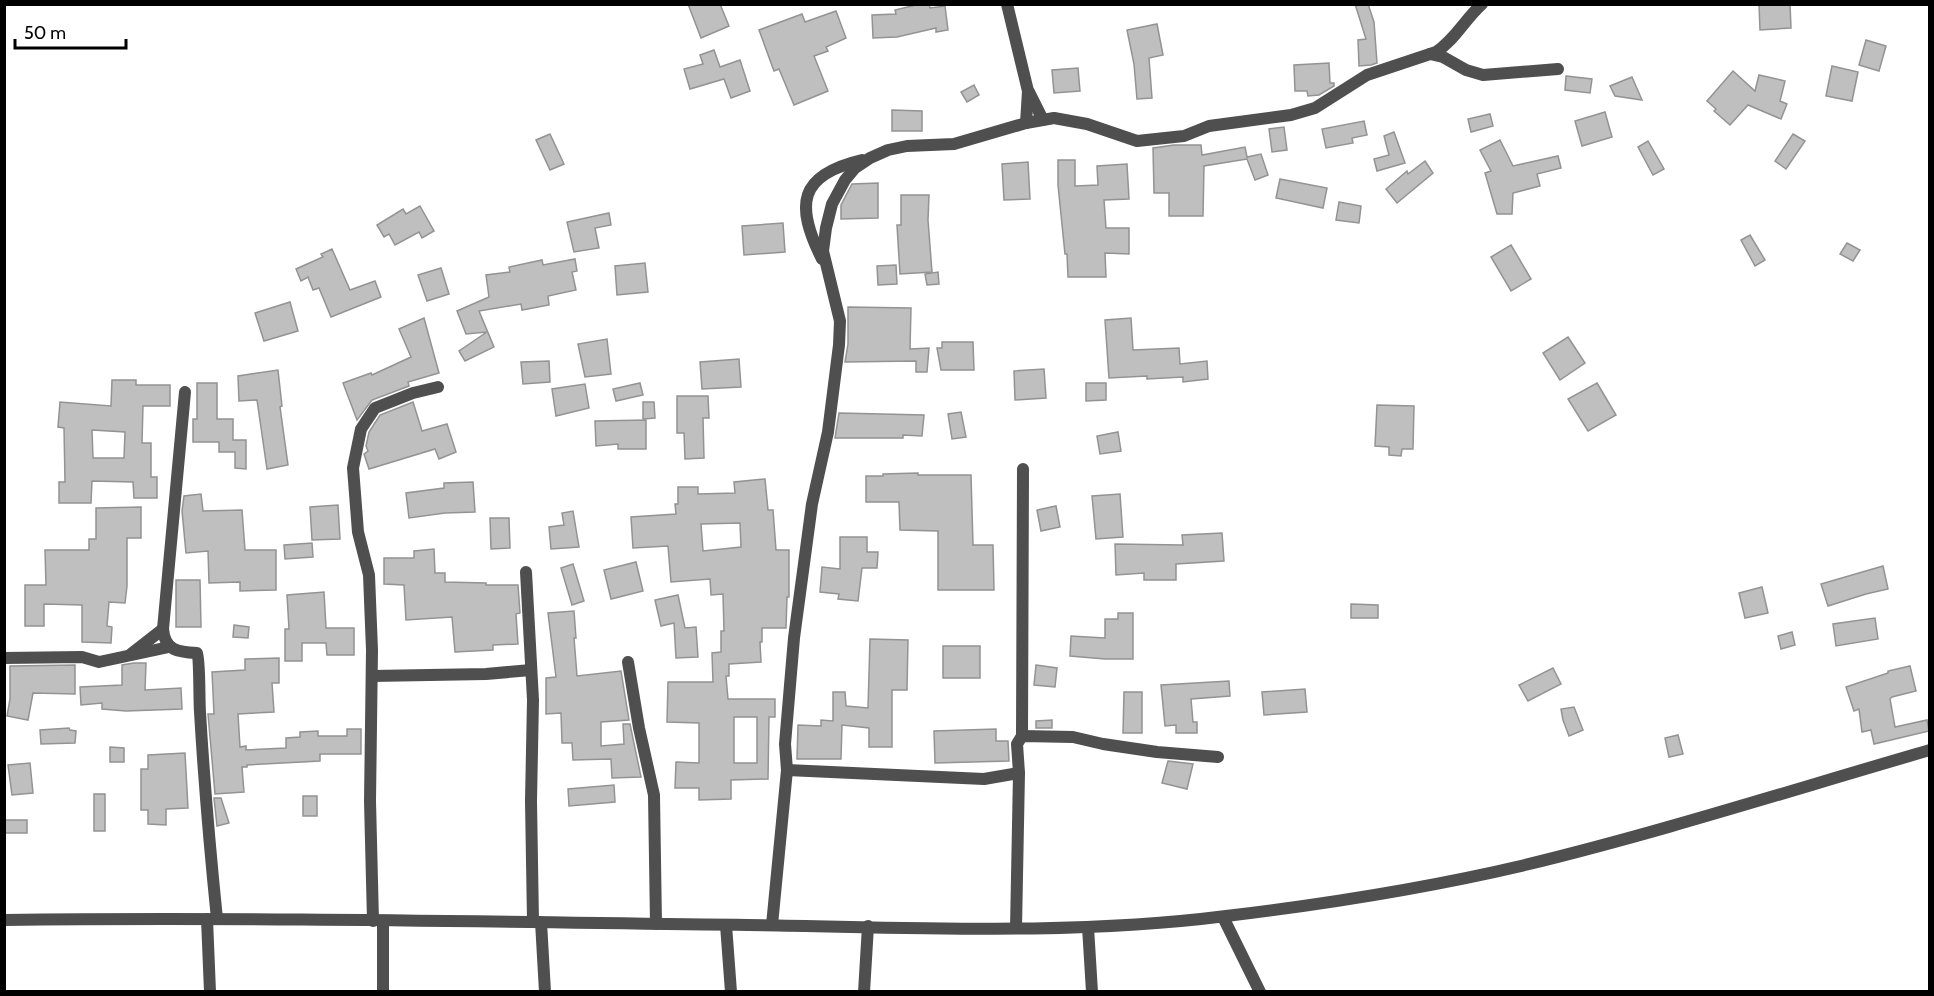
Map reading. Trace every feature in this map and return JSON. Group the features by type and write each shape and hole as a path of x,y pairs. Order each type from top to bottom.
{"street":[{"path":"1007,4 1028,91 1043,120"},
{"path":"772,925 787,770 785,744 796,627 812,504 828,432 840,345 840,321 823,251 832,204 845,180 855,168 888,150 907,146 954,144 1026,123 1054,118 1088,124 1137,141 1184,136 1209,126 1291,115 1315,108 1367,75 1429,54 1445,46 1473,11 1482,4"},
{"path":"1429,54 1443,57 1466,70 1483,75 1558,69"},
{"path":"1026,123 1028,91"},
{"path":"825,265 812,238 805,212 806,198 811,187 819,178 841,165 870,158"},
{"path":"383,992 370,801 372,676 369,575 358,532 353,468 361,429 375,408 413,393 438,387"},
{"path":"185,392 163,629 165,641 169,647 178,651 196,653 199,657 198,683 212,919 210,992"},
{"path":"1016,928 1019,773 1017,744 1022,736 1023,469"},
{"path":"526,572 533,700 531,882 545,992"},
{"path":"127,657 163,629"},
{"path":"4,658 82,657 99,662 169,647"},
{"path":"628,662 639,728 654,795 656,924"},
{"path":"372,676 486,674 531,670"},
{"path":"1022,736 1072,737 1157,752 1218,758"},
{"path":"4,920 212,919 1016,928 1088,927 1223,917 1421,887 1520,866 1594,847 1929,750"},
{"path":"787,770 984,779 1019,773"},
{"path":"1223,917 1260,992"},
{"path":"726,925 731,992"},
{"path":"864,992 868,926"},
{"path":"1088,927 1092,992"}],"building":[{"path":"688,4 720,4 729,26 701,38"},
{"path":"929,4 930,8 945,6 948,30 936,32 936,28 897,37 873,38 872,15 896,14 895,10"},
{"path":"1355,4 1368,4 1374,22 1377,63 1371,65 1359,66 1358,40 1366,39"},
{"path":"1759,4 1790,4 1791,28 1760,30"},
{"path":"836,11 846,38 826,47 828,51 814,56 828,91 794,105 779,69 774,71 759,30 802,14 805,22"},
{"path":"1157,24 1163,55 1149,58 1152,98 1137,99 1134,64 1127,30"},
{"path":"1866,40 1886,46 1879,71 1859,65"},
{"path":"714,50 720,67 740,60 750,91 731,98 724,79 690,89 684,69 703,64 700,55"},
{"path":"1329,63 1330,83 1334,83 1334,86 1319,95 1308,96 1307,91 1295,91 1294,65"},
{"path":"1832,66 1858,72 1852,101 1826,96"},
{"path":"1078,68 1080,91 1054,93 1052,70"},
{"path":"1733,71 1755,91 1759,75 1785,81 1780,101 1787,104 1781,119 1748,105 1730,125 1714,111 1716,109 1707,101"},
{"path":"1566,76 1592,79 1590,93 1565,90"},
{"path":"1632,77 1642,100 1615,96 1610,86"},
{"path":"974,85 979,95 967,102 961,92"},
{"path":"892,110 922,111 922,131 892,131"},
{"path":"1605,112 1612,137 1582,146 1575,121"},
{"path":"1490,114 1493,126 1471,132 1468,119"},
{"path":"1364,121 1367,135 1352,138 1353,143 1326,148 1322,129"},
{"path":"1284,127 1287,150 1272,152 1269,129"},
{"path":"1394,132 1405,163 1377,171 1374,159 1389,155 1384,136"},
{"path":"550,134 564,164 550,170 536,140"},
{"path":"1793,134 1805,141 1786,169 1775,161"},
{"path":"1500,140 1513,166 1558,156 1561,168 1537,174 1540,186 1513,193 1512,214 1497,214 1485,173 1491,171 1480,150"},
{"path":"1648,141 1664,169 1653,175 1638,147"},
{"path":"1201,145 1202,155 1245,147 1247,157 1261,154 1268,175 1255,180 1247,159 1204,166 1203,216 1169,216 1169,193 1154,193 1153,148"},
{"path":"1058,160 1075,160 1075,186 1098,185 1097,166 1127,164 1129,199 1104,200 1106,228 1129,228 1129,254 1105,253 1106,277 1068,277 1058,185"},
{"path":"1425,161 1433,173 1397,203 1386,189 1407,171 1408,174"},
{"path":"1028,162 1030,199 1004,200 1002,164"},
{"path":"1280,179 1327,188 1323,208 1276,198"},
{"path":"878,183 878,218 841,219 841,205 852,184"},
{"path":"901,195 929,195 928,220 932,272 900,274 897,225 901,225"},
{"path":"1339,202 1361,206 1359,223 1336,220"},
{"path":"420,206 434,231 422,238 419,232 395,245 389,234 384,237 377,225 403,209 406,214"},
{"path":"609,213 611,225 595,228 599,248 574,252 567,222"},
{"path":"783,223 785,252 744,255 742,226"},
{"path":"1750,235 1765,260 1755,266 1741,240"},
{"path":"1847,243 1860,250 1853,261 1840,254"},
{"path":"1511,245 1531,279 1511,291 1491,257"},
{"path":"332,249 350,290 375,281 381,297 331,317 319,288 313,290 308,277 301,281 296,269 323,257 321,254"},
{"path":"575,259 577,271 572,272 576,290 548,296 549,305 522,310 521,304 479,311 494,347 465,361 459,351 487,332 466,334 457,311 489,297 486,275 510,272 509,267 542,260 543,265"},
{"path":"645,263 648,292 617,295 615,266"},
{"path":"896,265 897,284 878,285 877,266"},
{"path":"441,268 449,294 427,301 418,275"},
{"path":"938,272 939,284 927,285 925,274"},
{"path":"290,302 298,331 264,341 255,313"},
{"path":"848,307 911,308 910,349 929,348 927,372 916,372 916,361 845,362 848,344"},
{"path":"424,318 439,373 408,382 409,386 372,400 357,420 343,383 371,373 372,375 411,357 399,329"},
{"path":"1131,318 1133,350 1179,348 1180,364 1207,361 1208,379 1183,382 1183,377 1109,378 1105,320"},
{"path":"1568,337 1585,363 1560,380 1543,353"},
{"path":"607,339 611,374 585,377 578,344"},
{"path":"942,342 973,342 974,370 941,370 937,348 942,348"},
{"path":"739,359 741,387 702,389 700,362"},
{"path":"549,361 550,382 523,384 521,362"},
{"path":"1044,369 1046,398 1015,400 1014,371"},
{"path":"278,370 282,406 280,407 288,465 267,469 257,400 239,401 238,376"},
{"path":"112,380 136,380 136,385 170,385 170,406 143,406 142,443 151,443 151,477 157,477 157,498 134,498 133,482 92,481 91,503 59,503 59,482 65,482 64,428 58,427 60,402 111,406","holes":["92,430 125,432 124,458 93,458"]},
{"path":"197,383 217,383 217,419 233,419 233,440 246,440 246,469 235,468 235,452 219,452 219,442 193,442 193,419 197,419"},
{"path":"640,383 643,395 616,401 613,389"},
{"path":"1086,383 1106,383 1106,400 1086,401"},
{"path":"1597,383 1616,415 1588,431 1568,399"},
{"path":"585,384 589,408 556,416 552,389"},
{"path":"677,396 708,396 709,418 703,418 704,458 685,459 684,433 677,433"},
{"path":"413,402 422,431 447,424 456,452 439,459 435,449 369,469 364,454 368,451 366,446 369,432 380,415"},
{"path":"643,402 654,402 655,418 643,419"},
{"path":"1377,405 1414,406 1413,449 1402,449 1401,456 1389,455 1389,447 1375,446"},
{"path":"961,412 966,437 952,439 948,414"},
{"path":"839,413 924,415 922,436 835,438"},
{"path":"646,420 646,449 618,449 618,444 596,446 595,421"},
{"path":"1118,432 1121,451 1100,454 1097,436"},
{"path":"918,473 918,475 971,475 973,545 993,545 994,590 938,590 938,531 900,530 899,502 866,502 866,476"},
{"path":"765,479 768,510 773,510 776,550 789,550 789,597 787,597 786,628 762,628 761,662 729,664 729,676 726,676 728,699 775,699 775,717 769,717 768,779 731,780 731,799 699,800 699,788 675,788 676,762 699,763 699,723 667,722 668,682 713,682 712,653 721,652 721,631 724,631 723,594 711,595 710,579 671,582 668,546 633,548 631,517 676,514 678,487 698,487 698,494 735,493 734,482","holes":["740,523 741,547 703,551 701,524","734,717 757,717 757,763 734,763"]},
{"path":"473,482 475,512 409,518 406,493 444,488 444,483"},
{"path":"201,494 203,511 242,510 245,550 276,550 276,590 240,591 240,582 209,583 208,551 186,553 182,511 184,496"},
{"path":"1120,494 1123,537 1096,539 1092,496"},
{"path":"338,505 340,539 312,540 310,507"},
{"path":"1056,506 1060,527 1041,531 1037,510"},
{"path":"141,507 141,538 127,538 125,603 109,602 107,626 112,627 111,643 82,642 82,605 44,604 44,626 25,626 25,585 46,585 45,550 89,550 89,539 96,539 96,508"},
{"path":"573,511 579,547 551,549 549,527 564,525 562,513"},
{"path":"490,518 509,518 510,548 491,549"},
{"path":"1222,533 1224,561 1176,564 1176,580 1144,580 1144,573 1116,575 1115,544 1183,545 1182,535"},
{"path":"840,537 867,537 867,552 878,552 877,568 862,568 858,601 838,599 839,594 820,592 822,567 840,569"},
{"path":"312,543 313,557 285,559 284,545"},
{"path":"434,549 435,573 445,573 445,582 518,585 520,613 516,614 518,644 493,645 493,650 455,652 452,617 406,620 404,585 384,584 384,558 414,558 414,551"},
{"path":"636,562 643,591 611,599 604,570"},
{"path":"573,564 584,601 572,605 561,568"},
{"path":"1883,566 1888,589 1828,606 1821,584"},
{"path":"176,580 200,580 201,627 176,627"},
{"path":"1762,587 1768,613 1745,618 1739,593"},
{"path":"324,592 326,628 354,628 354,655 327,655 326,643 302,643 302,661 285,661 285,629 289,629 287,595"},
{"path":"678,595 685,628 696,627 698,657 676,658 674,623 661,626 655,600"},
{"path":"1351,604 1378,605 1378,618 1351,618"},
{"path":"574,611 577,676 621,671 629,720 601,722 601,746 624,744 623,724 630,724 641,777 612,778 611,759 573,760 572,743 562,743 561,713 546,714 546,678 556,677 548,613"},
{"path":"1118,613 1133,613 1133,659 1070,656 1071,636 1105,638 1105,619 1118,619"},
{"path":"1875,618 1878,639 1836,646 1833,624"},
{"path":"234,625 249,627 248,638 233,637"},
{"path":"1792,632 1795,645 1781,649 1778,636"},
{"path":"870,639 908,640 907,690 892,690 892,747 869,747 869,728 842,725 841,759 797,759 798,725 821,726 821,720 833,721 833,692 845,692 846,706 868,708"},
{"path":"943,646 980,646 980,678 943,678"},
{"path":"279,658 279,683 272,683 274,712 238,714 240,747 246,746 246,750 286,748 286,738 300,737 300,732 318,731 318,736 347,736 347,729 361,729 361,754 320,754 320,761 247,765 247,767 242,767 244,792 215,794 208,714 214,714 212,672 245,670 245,659"},
{"path":"146,663 145,690 181,688 182,709 126,711 102,709 102,703 81,705 80,687 122,685 122,665"},
{"path":"75,665 75,694 33,693 28,720 7,716 10,699 10,666"},
{"path":"1036,665 1057,668 1055,687 1034,685"},
{"path":"1910,666 1916,691 1890,699 1895,727 1927,720 1929,731 1874,744 1871,730 1862,732 1859,709 1854,711 1846,687 1888,673 1888,671"},
{"path":"1553,668 1561,684 1528,701 1519,685"},
{"path":"1229,681 1230,696 1191,699 1193,722 1197,722 1197,733 1176,733 1176,725 1165,726 1161,685"},
{"path":"1305,689 1307,712 1264,715 1262,692"},
{"path":"1124,692 1142,692 1142,733 1123,733"},
{"path":"1574,707 1583,730 1569,736 1561,709"},
{"path":"1052,720 1052,728 1036,728 1036,721"},
{"path":"69,728 76,731 75,743 41,744 40,730"},
{"path":"996,729 996,741 1008,741 1009,761 935,763 934,731"},
{"path":"1678,735 1683,754 1669,757 1665,738"},
{"path":"110,747 124,748 124,762 110,762"},
{"path":"185,753 188,808 166,809 166,825 148,824 148,810 141,810 141,769 148,769 148,755"},
{"path":"1168,761 1193,764 1187,789 1162,783"},
{"path":"30,763 33,793 12,795 8,765"},
{"path":"614,785 615,802 569,806 568,789"},
{"path":"94,794 105,794 105,831 94,831"},
{"path":"303,796 317,796 317,816 303,816"},
{"path":"214,798 221,798 229,823 217,826"},
{"path":"4,820 27,820 27,833 4,833"}]}
